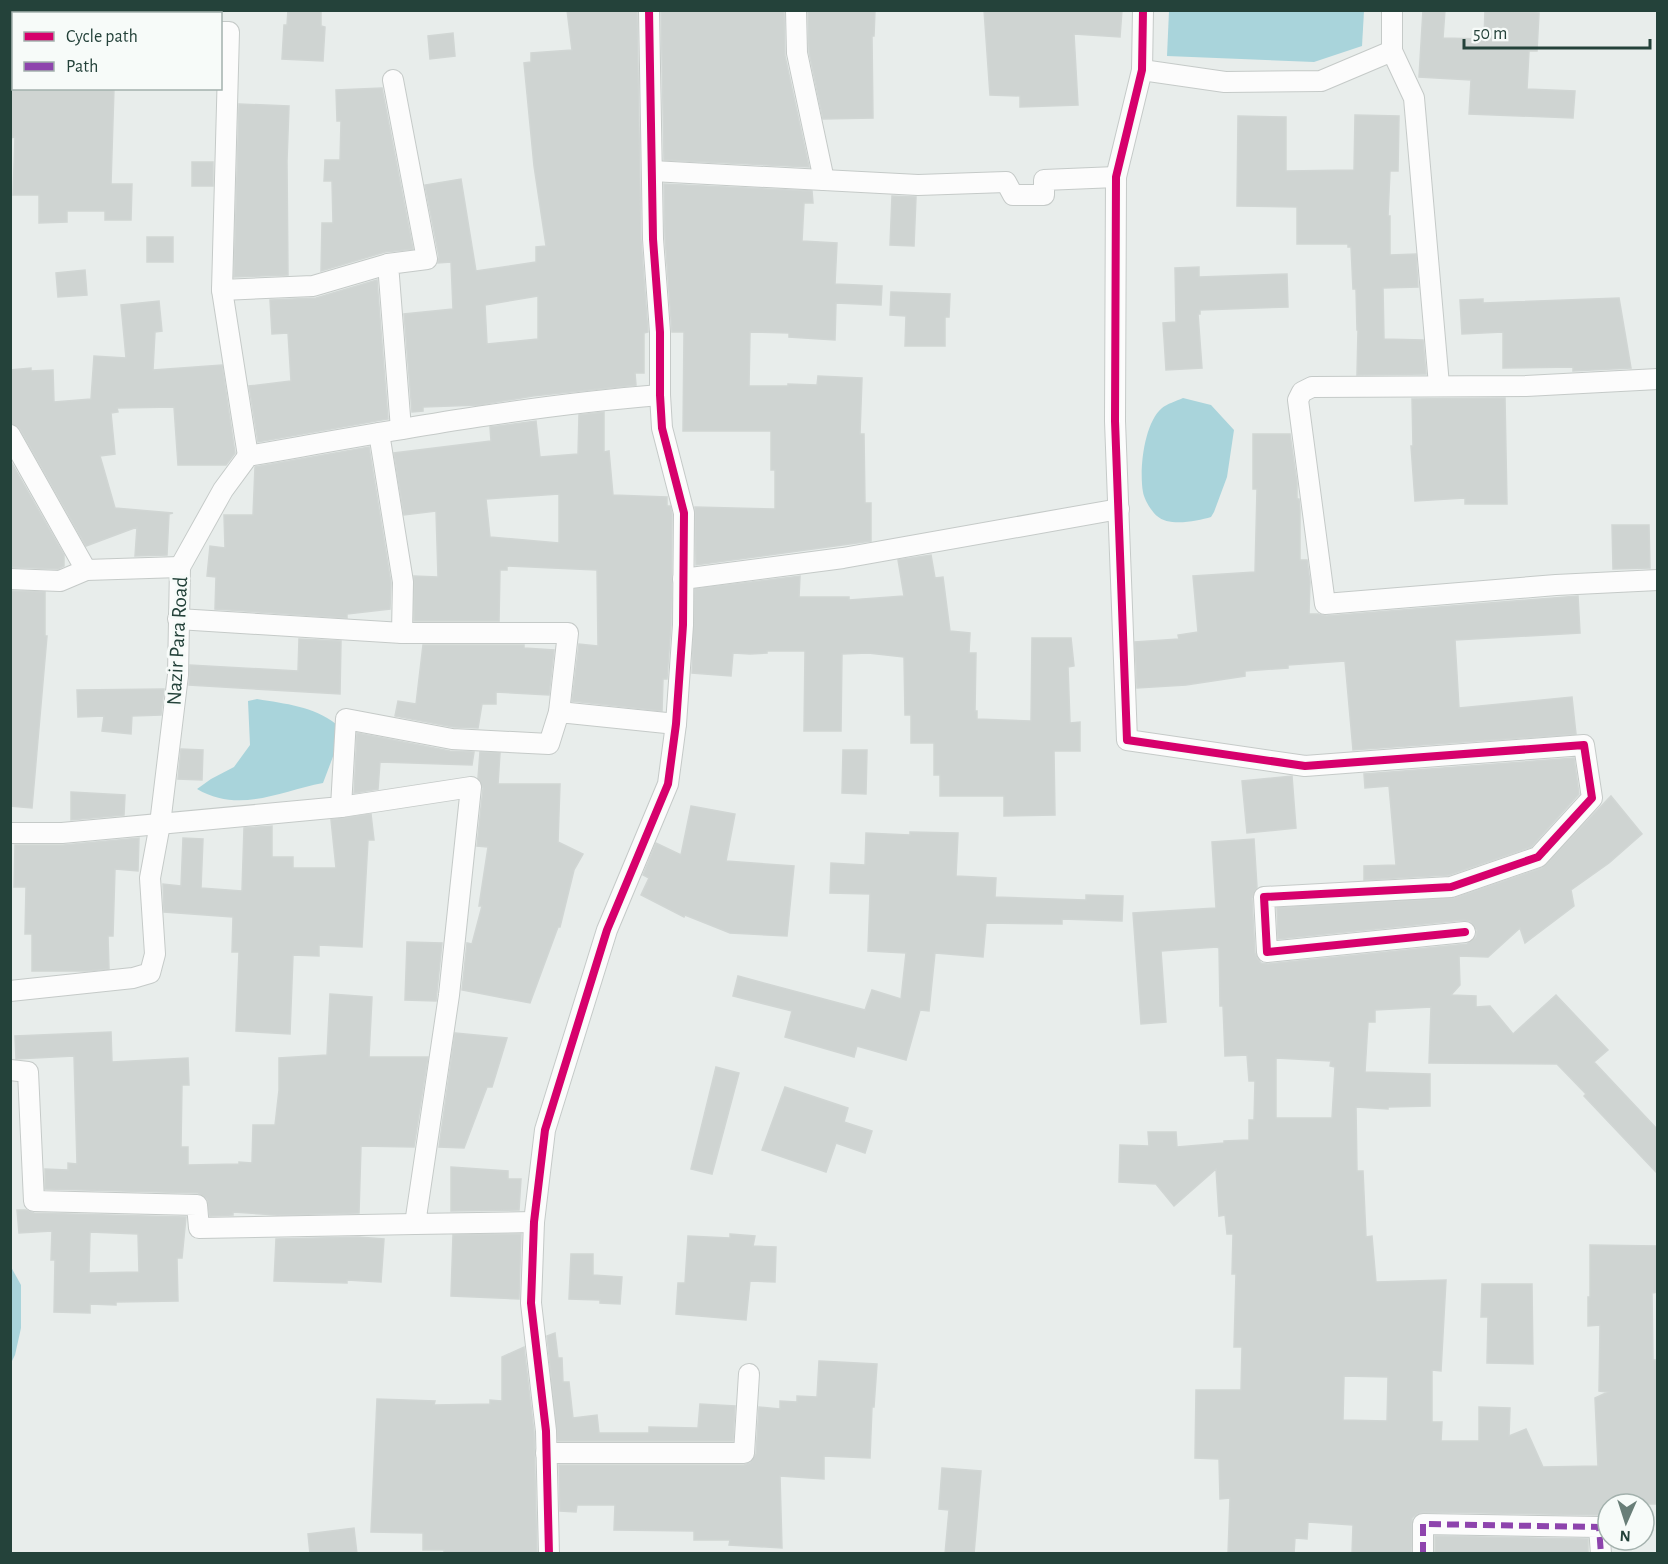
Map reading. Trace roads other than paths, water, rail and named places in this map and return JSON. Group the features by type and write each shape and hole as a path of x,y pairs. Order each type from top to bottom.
{"street":[{"path":"549,1554 546,1452 531,1303 534,1222 545,1130 607,930 668,784 676,724 682,625 684,513 662,428 660,332 653,239 648,10"},
{"path":"796,10 796,53 824,180"},
{"path":"1143,10 1142,70 1116,177 1115,420 1128,740 1305,766 1584,746 1592,798 1538,857 1451,887 1264,897 1267,952 1465,932"},
{"path":"1392,10 1392,51 1414,98 1439,386"},
{"path":"222,32 229,32 222,290 248,456 401,429 595,400 660,395"},
{"path":"1142,70 1225,82 1321,81 1392,51"},
{"path":"222,290 313,286 388,264 427,259 393,80"},
{"path":"652,171 918,185 1006,182 1013,195 1044,195 1044,180 1116,177"},
{"path":"388,264 401,429"},
{"path":"1658,378 1526,386 1312,387 1302,392 1298,400 1325,604 1556,585 1658,580"},
{"path":"379,433 403,582 402,633"},
{"path":"10,435 86,570"},
{"name":"Nazir Para Road","path":"10,991 133,978 150,973 155,954 150,878 160,824 178,675 180,567 223,490 248,456"},
{"path":"683,579 843,558 1119,509"},
{"path":"10,579 60,581 86,570 180,567"},
{"path":"178,619 402,633 568,633 559,712 549,744 452,739 346,719 341,807"},
{"path":"559,712 676,724"},
{"path":"10,833 62,833 341,807 471,787 449,995 415,1224"},
{"path":"10,1070 28,1072 34,1201 197,1205 199,1228 534,1222"},
{"path":"546,1452 744,1453 749,1374"},
{"path":"1423,1554 1423,1524 1599,1527 1600,1554"}],"water":[{"path":"1169,11 1364,11 1362,46 1314,62 1167,56"},
{"path":"1183,398 1211,405 1234,430 1227,477 1211,517 1176,522 1162,519 1150,508 1144,495 1142,472 1144,447 1151,424 1162,408"},
{"path":"257,699 309,709 336,724 334,754 323,783 276,795 244,800 229,800 197,789 234,767 250,745 248,701"},
{"path":"11,1267 21,1285 21,1328 11,1363"}]}
